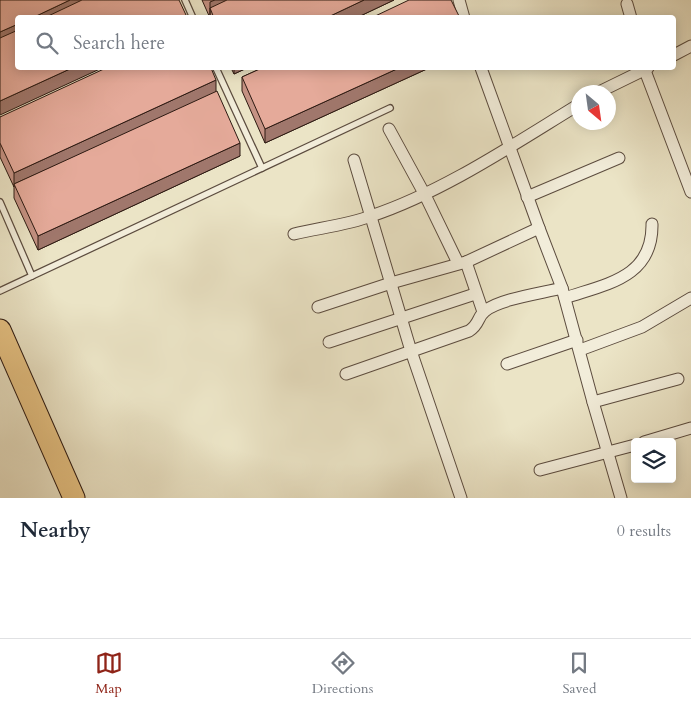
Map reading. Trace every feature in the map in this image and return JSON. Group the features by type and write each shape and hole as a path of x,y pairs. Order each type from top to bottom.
{"highway":[{"path":"0,330 74,498"}],"street":[{"path":"459,0 463,15"},
{"path":"627,4 630,15"},
{"path":"676,54 691,46"},
{"path":"481,70 564,293 621,498"},
{"path":"612,85 641,70"},
{"path":"646,70 690,188"},
{"path":"294,234 371,216 425,195 571,109"},
{"path":"389,129 462,263 483,312"},
{"path":"527,197 619,158"},
{"path":"354,160 411,351 461,498"},
{"path":"346,374 469,331 478,323 483,312 497,304 564,293 616,281 642,262 649,250 652,224"},
{"path":"318,307 391,282 462,263 539,228"},
{"path":"329,342 476,294"},
{"path":"507,364 642,327 691,298"},
{"path":"593,402 678,379"},
{"path":"657,438 691,428"},
{"path":"540,470 631,446"}],"lane":[{"path":"185,0 192,15"},
{"path":"217,70 262,168"},
{"path":"0,291 390,108"},
{"path":"0,202 32,276"}],"building":[{"path":"0,0 70,0 38,15 15,15 15,25 0,32"},
{"path":"82,0 179,0 186,15 50,15"},
{"path":"227,0 364,0 332,15 213,15 210,8"},
{"path":"409,0 451,0 458,15 377,15"},
{"path":"15,31 15,70 68,70 0,101 0,38"},
{"path":"102,70 212,70 216,80 14,173 0,143 0,117"},
{"path":"258,70 395,70 265,129 242,77"},
{"path":"217,91 240,143 38,236 14,184"}]}
